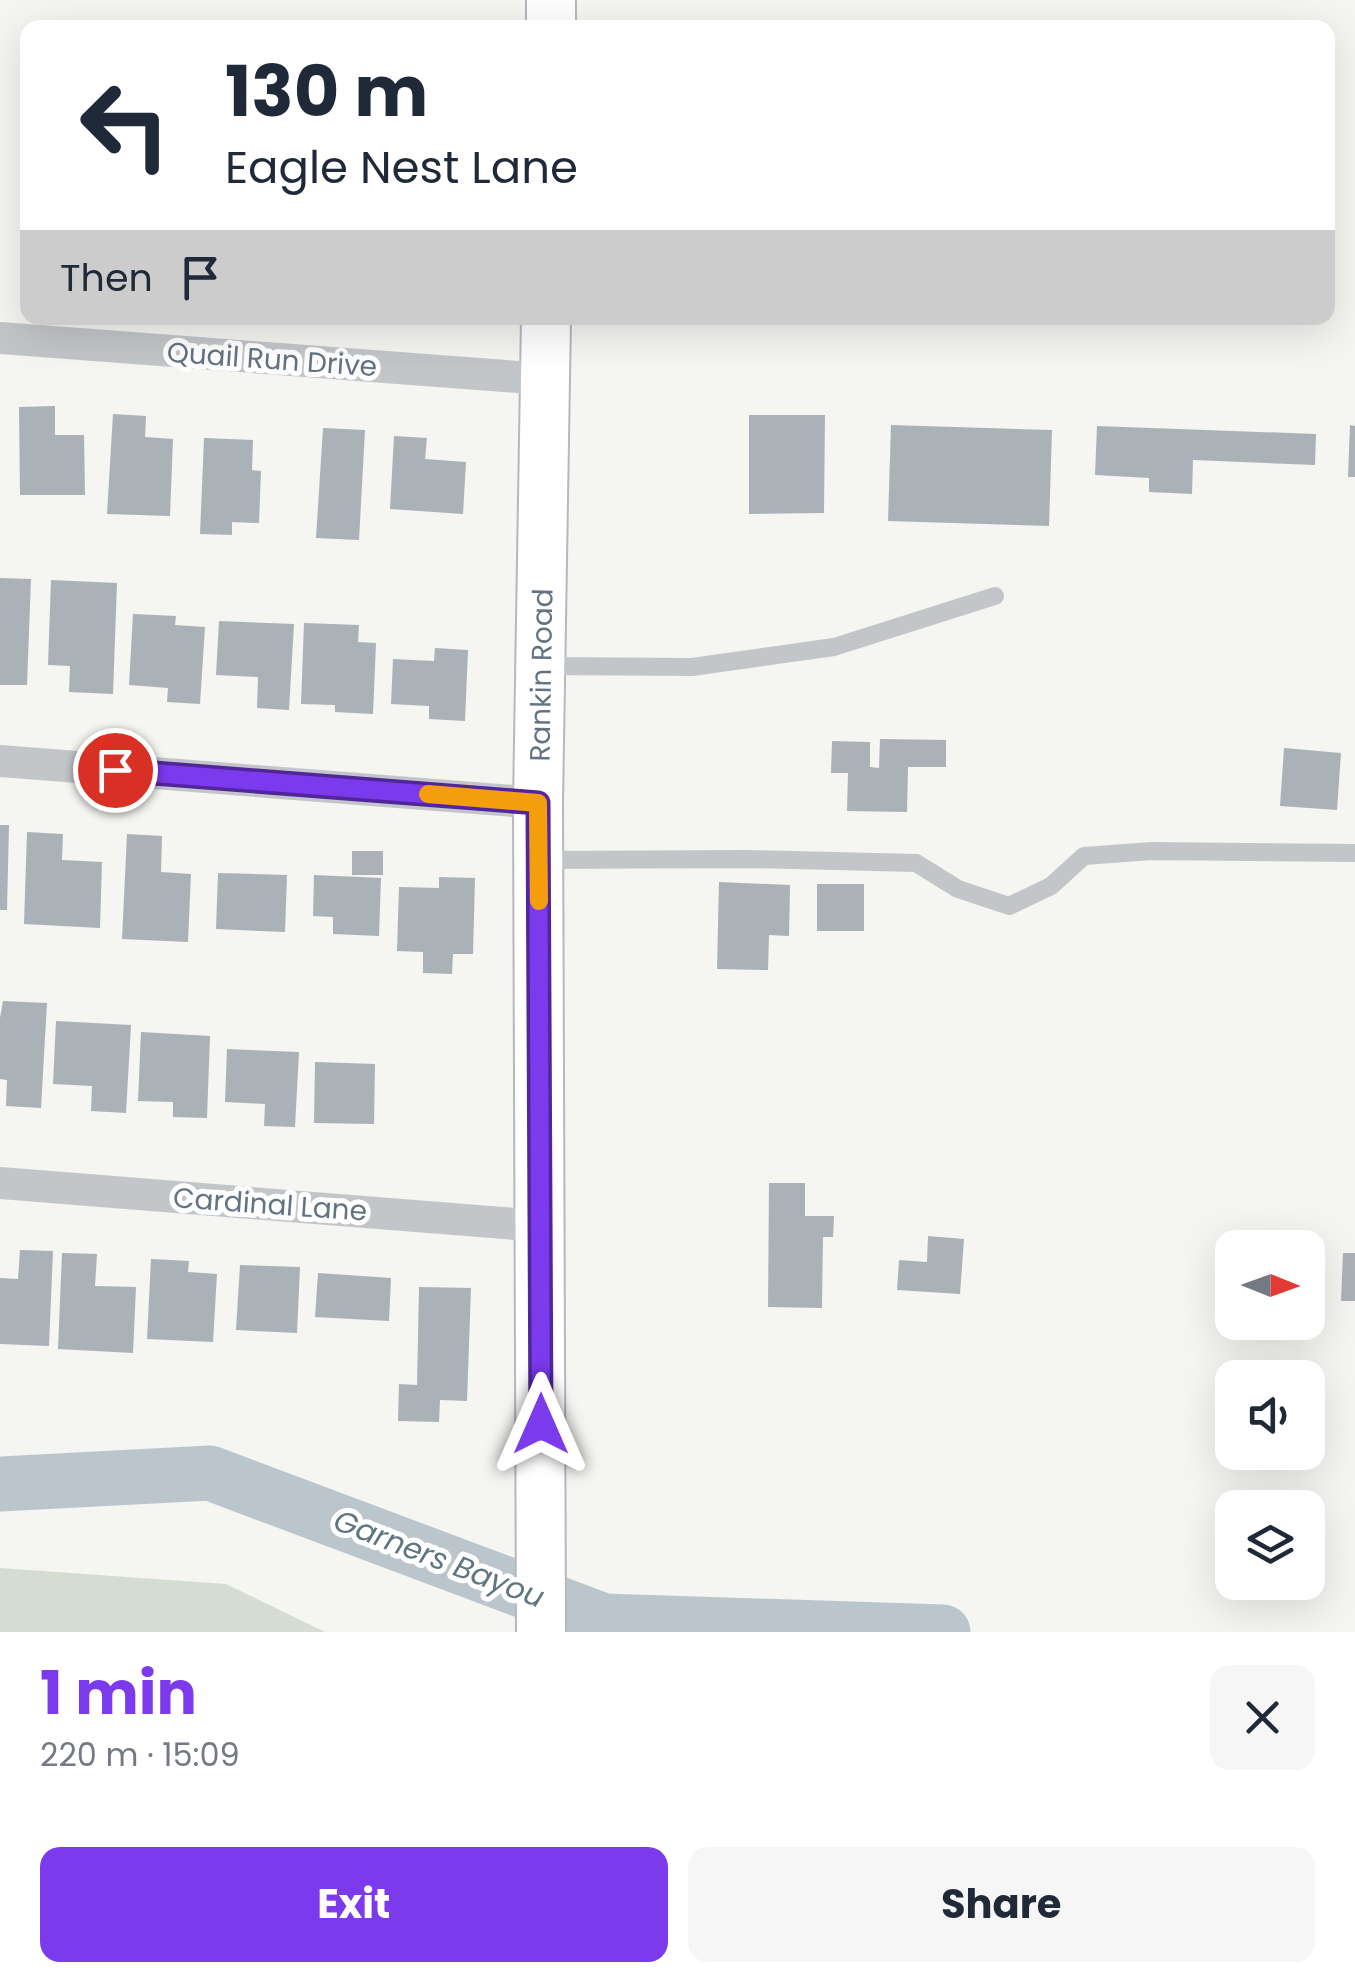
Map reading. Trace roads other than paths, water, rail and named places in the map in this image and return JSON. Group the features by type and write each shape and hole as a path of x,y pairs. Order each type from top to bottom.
{"street":[{"name":"Rankin Road","path":"541,1632 538,803 546,325"},
{"name":"Quail Run Drive","path":"0,338 545,379"},
{"path":"0,761 538,803"},
{"name":"Cardinal Lane","path":"0,1183 541,1226"}],"lane":[{"path":"542,666 692,667 834,646 995,596"},
{"path":"539,860 916,863 958,889 1008,906 1051,886 1084,856 1152,852 1355,854"}],"waterway":[{"name":"Garners Bayou","path":"0,1484 210,1473 604,1621 943,1632"}]}
